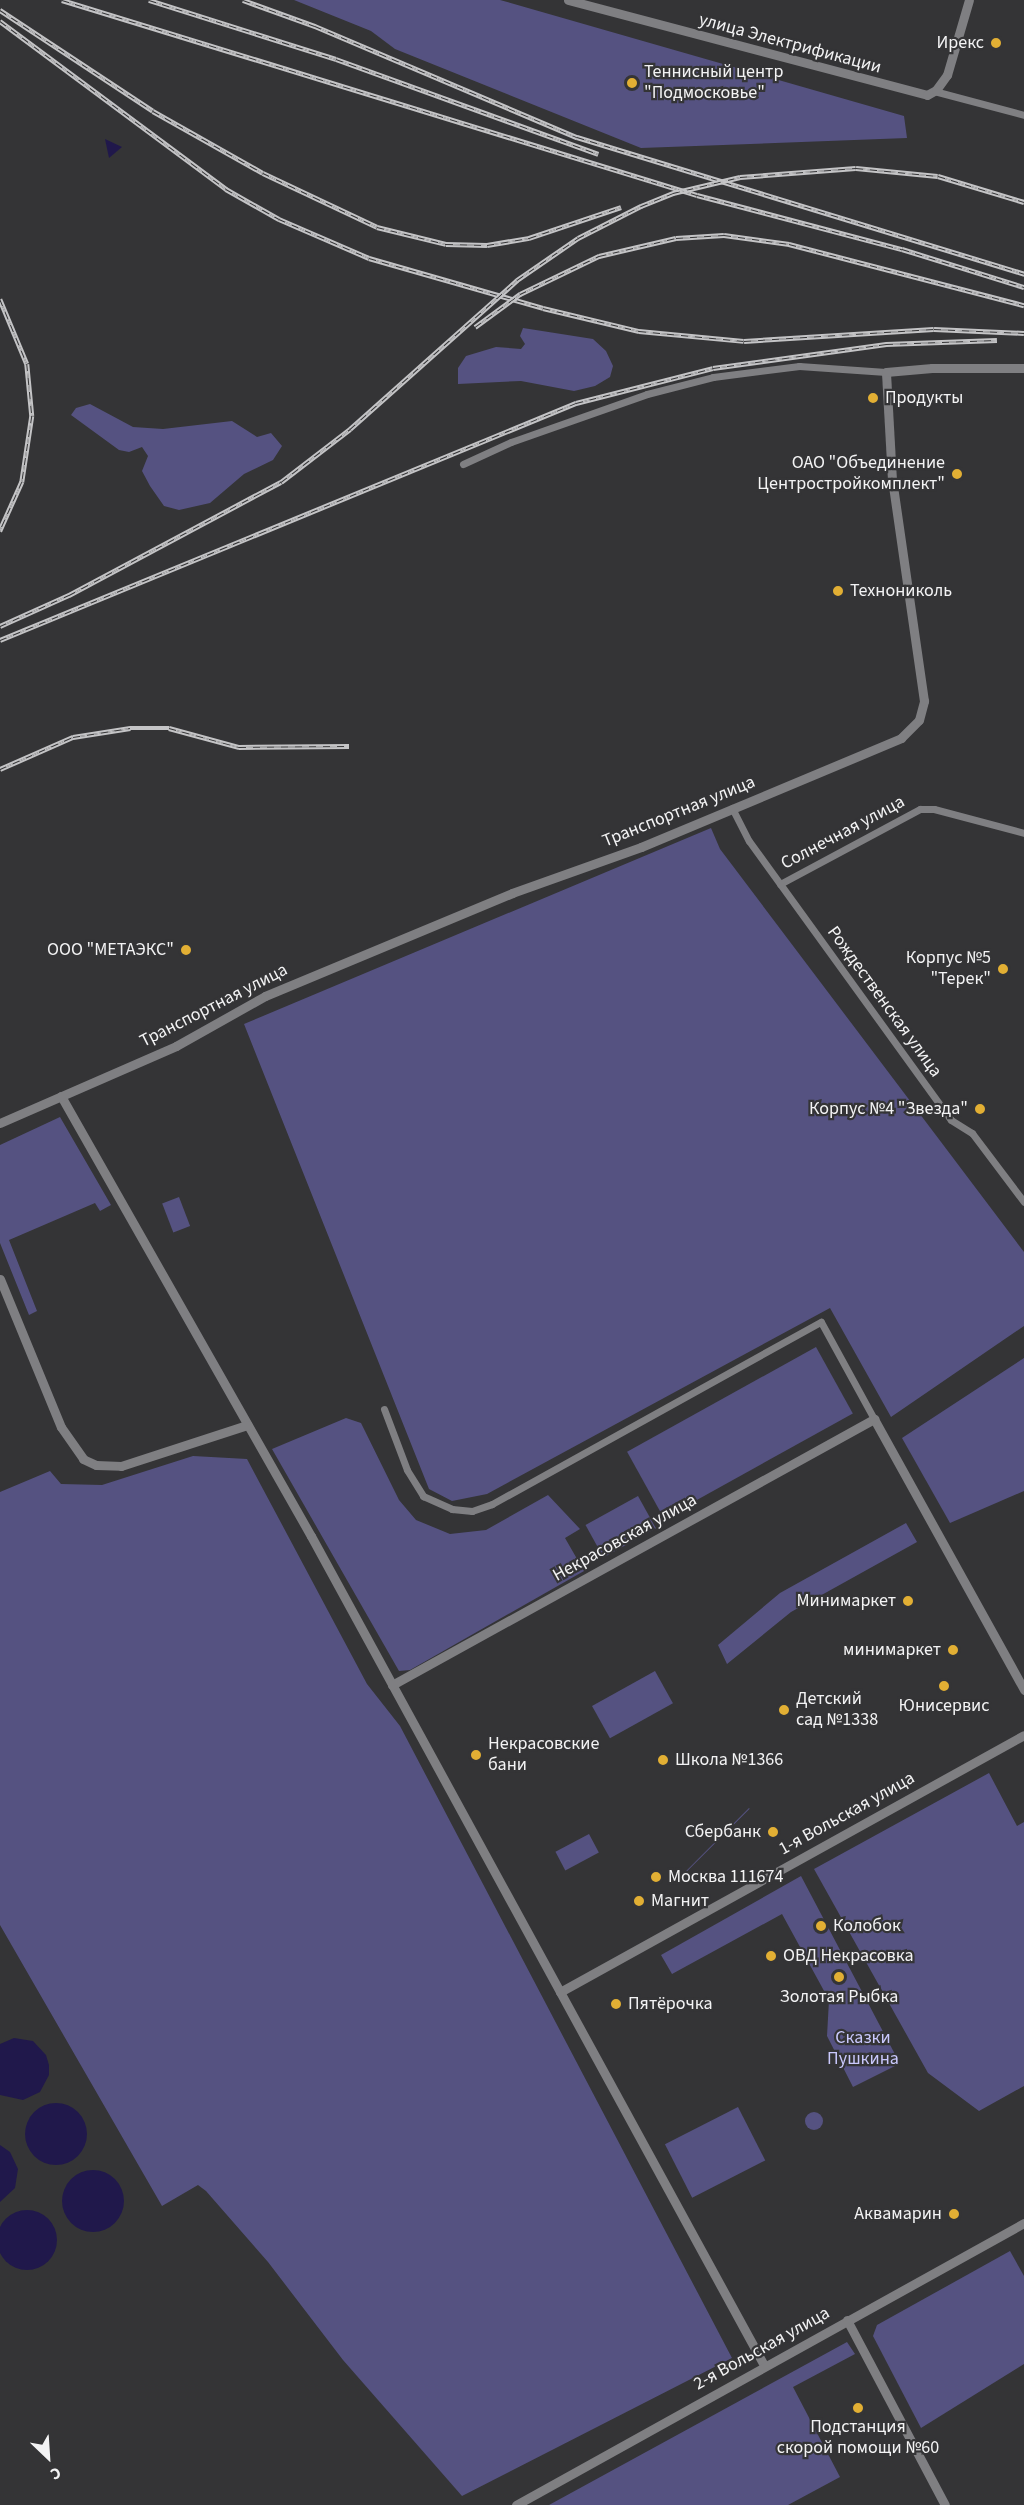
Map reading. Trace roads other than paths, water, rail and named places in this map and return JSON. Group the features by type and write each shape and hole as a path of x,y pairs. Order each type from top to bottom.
{"street":[{"name":"улица Электрификации","path":"568,0 915,94 934,91"},
{"path":"969,0 947,75 934,91 1024,115"},
{"path":"464,464 511,442 647,394 713,377 799,366 886,372 932,368 1024,368"},
{"name":"Транспортная улица","path":"0,1123 176,1046 265,996 512,893 642,847 901,738 919,720 924,700 892,480 886,372"},
{"name":"Рождественская улица","path":"732,808 780,884 951,1120 972,1133 1024,1202"},
{"name":"Солнечная улица","path":"780,884 920,809 1024,833"},
{"path":"61,1096 392,1685 764,2365"},
{"path":"0,1279 66,1436 76,1453 89,1463 122,1466 247,1425"},
{"path":"384,1409 407,1470 423,1496 452,1509 472,1510 492,1504 821,1322 1024,1690"},
{"name":"Некрасовская улица","path":"392,1685 874,1419"},
{"name":"1-я Вольская улица","path":"560,1992 1024,1734"},
{"name":"2-я Вольская улица","path":"516,2505 764,2365 1024,2223"},
{"path":"847,2320 945,2505"}],"railway":[{"path":"62,0 697,195 902,249 1024,287"},
{"path":"149,0 336,59 598,154"},
{"path":"243,0 315,26 577,137 1024,274"},
{"path":"0,10 153,111 263,173 377,227 446,244 487,245 529,238 621,207"},
{"path":"0,21 226,189 279,219 369,258 543,308 639,331 744,341 934,329 1024,333"},
{"path":"0,626 69,595 281,482 350,429 517,280 578,238 641,206 673,193 740,177 856,168 938,176 1024,202"},
{"path":"475,327 520,294 599,256 676,238 724,235 789,244 1024,305"},
{"path":"0,299 27,364 32,416 22,482 0,531"},
{"path":"0,640 576,403 713,368 886,344 997,340"},
{"path":"0,769 73,737 130,728 169,728 239,747 349,746"}],"place":[{"name":"Ирекс","path":"996,43"},
{"name":"Теннисный центр \"Подмосковье\"","path":"632,83"},
{"name":"Продукты","path":"873,398"},
{"name":"ОАО \"Объединение Центростройкомплект\"","path":"957,474"},
{"name":"Технониколь","path":"838,591"},
{"name":"ООО \"МЕТАЭКС\"","path":"186,950"},
{"name":"Корпус №5 \"Терек\"","path":"1003,969"},
{"name":"Корпус №4 \"Звезда\"","path":"980,1109"},
{"name":"Минимаркет","path":"908,1601"},
{"name":"минимаркет","path":"953,1650"},
{"name":"Юнисервис","path":"944,1686"},
{"name":"Детский сад №1338","path":"784,1710"},
{"name":"Некрасовские бани","path":"476,1755"},
{"name":"Школа №1366","path":"663,1760"},
{"name":"Сбербанк","path":"773,1832"},
{"name":"Москва 111674","path":"656,1877"},
{"name":"Магнит","path":"639,1901"},
{"name":"Колобок","path":"821,1926"},
{"name":"ОВД Некрасовка","path":"771,1956"},
{"name":"Золотая Рыбка","path":"839,1977"},
{"name":"Пятёрочка","path":"616,2004"},
{"name":"Аквамарин","path":"954,2214"},
{"name":"Подстанция скорой помощи №60","path":"858,2408"}],"park label":[{"name":"Сказки Пушкина","path":"863,2049"}]}
